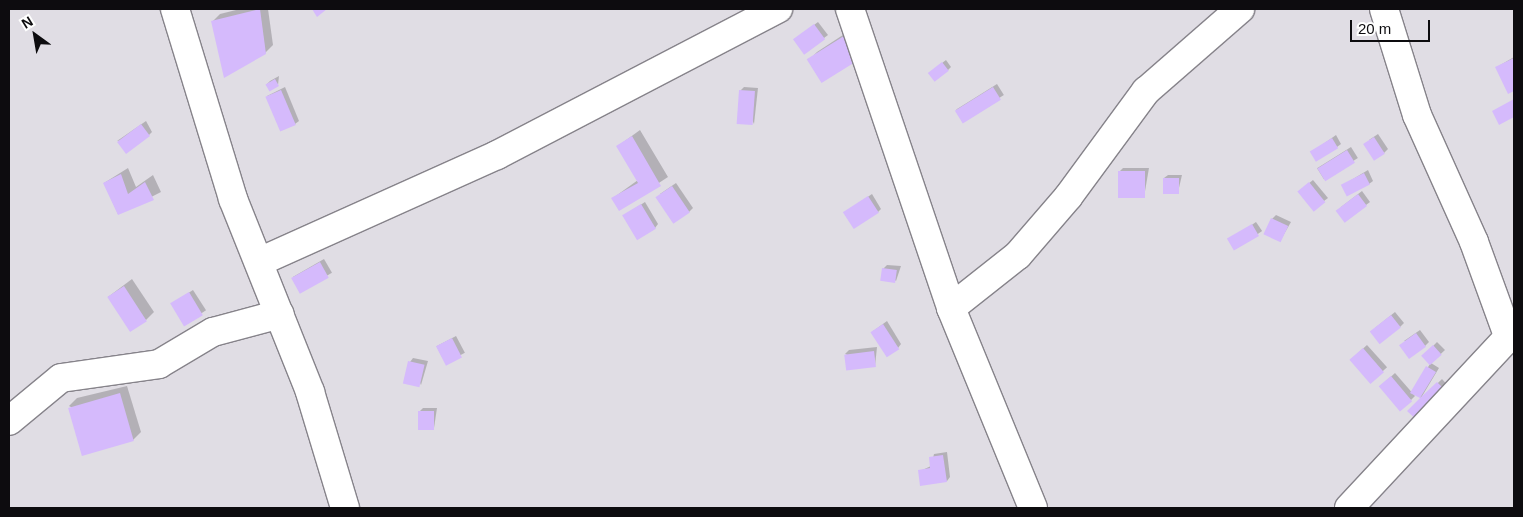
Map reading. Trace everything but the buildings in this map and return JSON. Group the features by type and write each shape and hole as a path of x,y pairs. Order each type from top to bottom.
{"street":[{"path":"175,9 233,199 310,392 345,508"},
{"path":"259,262 497,155 778,9"},
{"path":"850,9 951,308 1033,508"},
{"path":"951,308 1018,255 1068,197 1146,91 1240,9"},
{"path":"1349,508 1512,335 1474,242 1417,115 1384,9"},
{"path":"9,421 61,378 159,364 213,332 280,314"}]}
